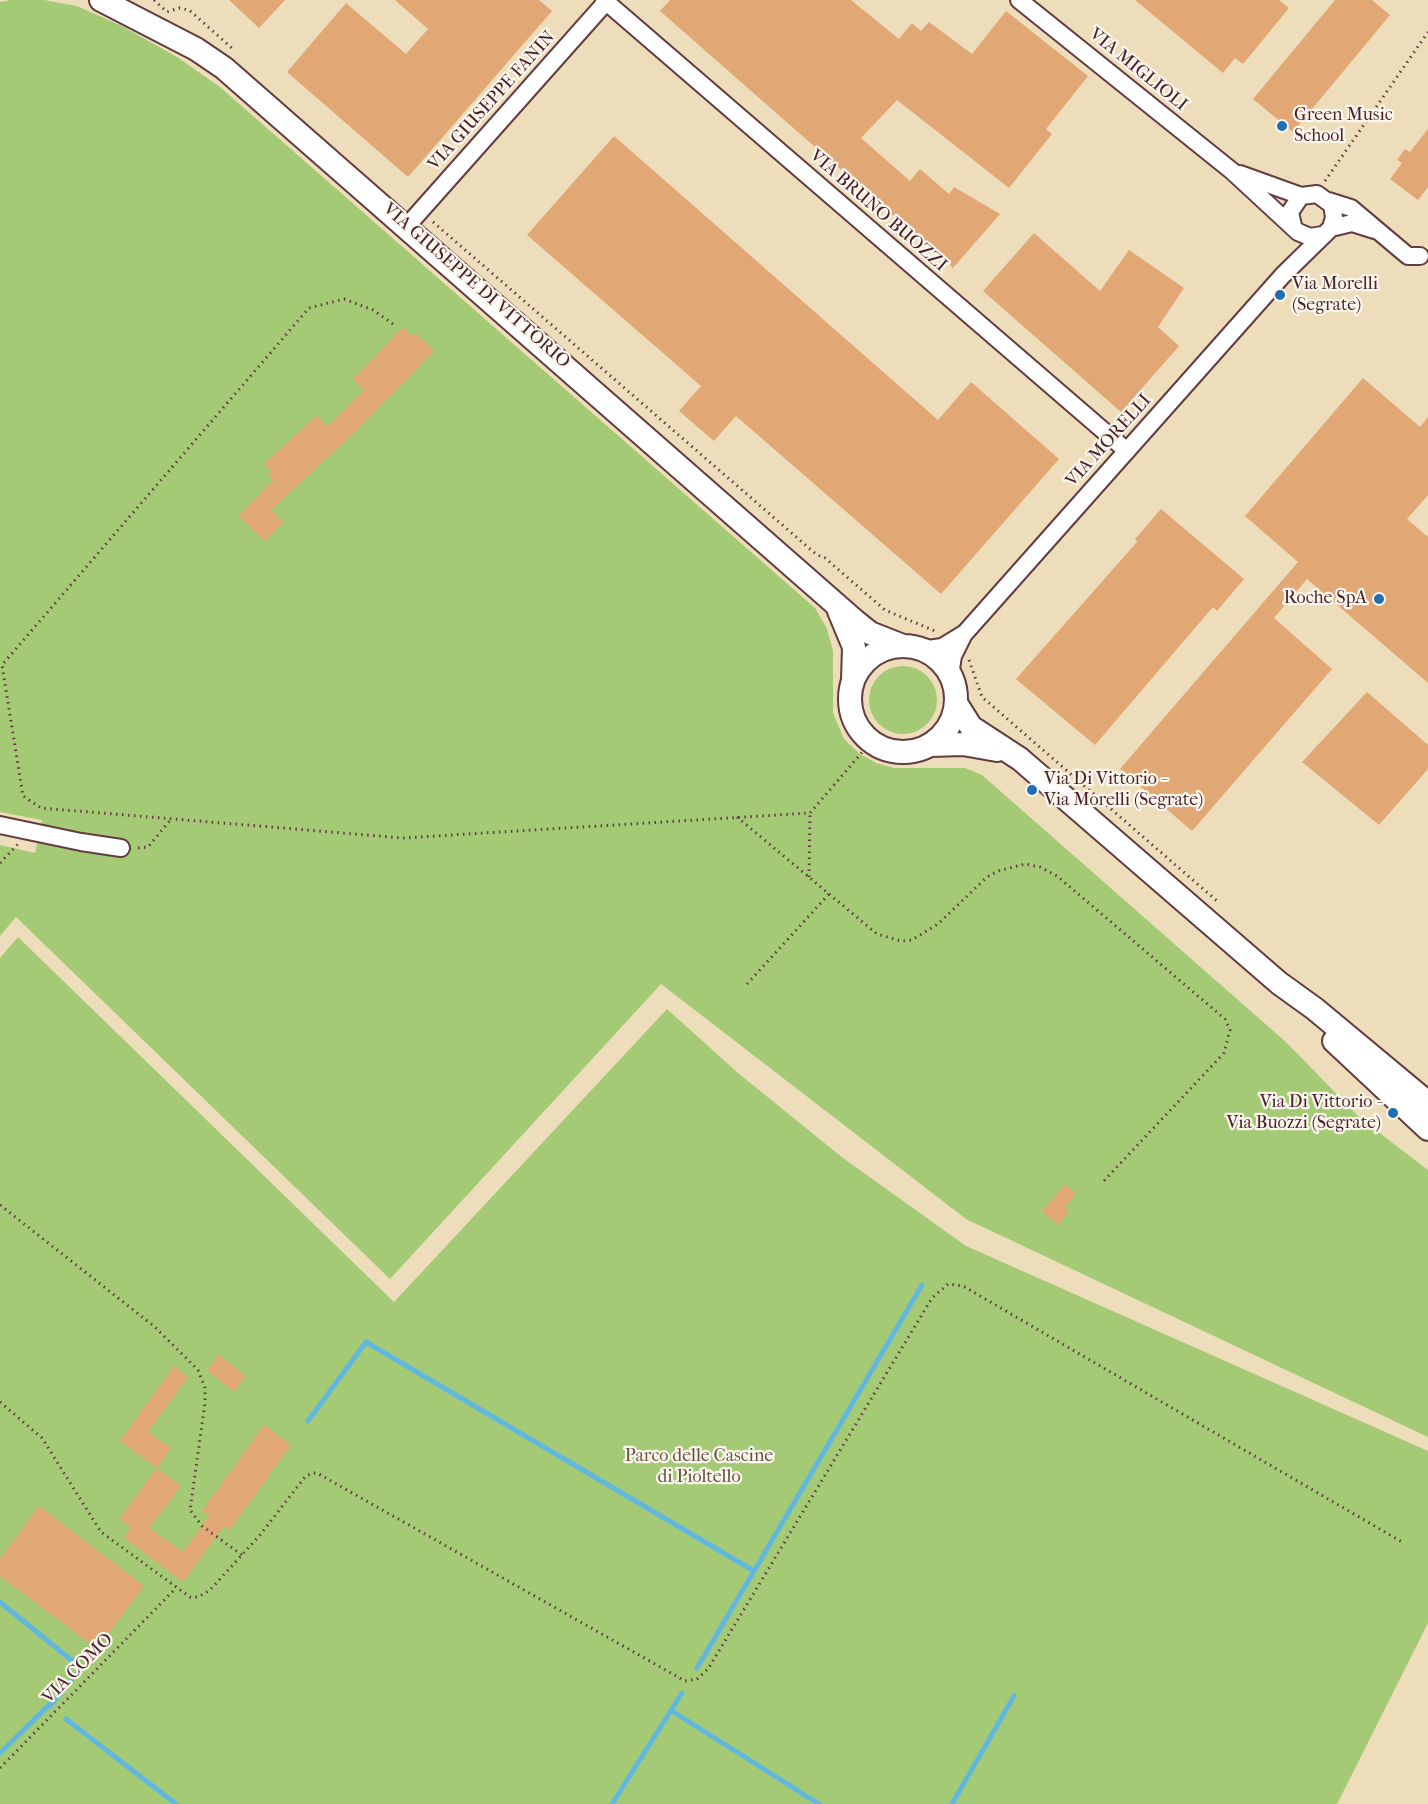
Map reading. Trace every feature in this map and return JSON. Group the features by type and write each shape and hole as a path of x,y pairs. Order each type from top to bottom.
{"main road":[{"name":"VIA GIUSEPPE DI VITTORIO","path":"101,0 213,60 414,219 870,633 912,648"},
{"name":"VIA GIUSEPPE DI VITTORIO","path":"832,598 846,622 854,646 853,681"},
{"path":"1020,759 983,746 963,744 930,745 903,752 888,750 871,742 859,730 850,703 853,681 870,658 882,651 912,648 936,658 950,675 956,703 971,727 1020,759 1279,983 1315,1009 1428,1103"},
{"path":"930,745 950,724 956,703"},
{"path":"1279,983 1360,1068 1428,1129"}],"street":[{"name":"VIA MIGLIOLI","path":"1019,0 1232,171"},
{"name":"VIA GIUSEPPE FANIN","path":"414,219 605,1"},
{"name":"VIA BRUNO BUOZZI","path":"605,1 1127,451"},
{"path":"1232,171 1351,208 1408,256 1425,255"},
{"path":"1232,171 1295,229 1310,237 1352,223 1375,230"},
{"path":"1295,229 1290,212 1316,197"},
{"path":"1316,197 1334,211 1326,231"},
{"name":"VIA MORELLI","path":"1283,275 1295,255 1295,229"},
{"name":"VIA MORELLI","path":"950,675 958,640 1283,275 1326,231"},
{"path":"912,648 933,649 958,640"},
{"path":"0,825 121,848"}],"path":[{"path":"154,0 167,12 182,7 189,10 236,51"},
{"path":"1316,197 1428,32"},
{"path":"414,219 885,610 958,640 972,666 982,697 1220,903"},
{"path":"393,324 373,310 344,299 309,308 2,665 23,796 41,808 403,837 810,813"},
{"path":"808,877 810,813 871,742"},
{"path":"737,817 877,934 901,941 912,940 938,924 987,877 998,871 1025,864 1041,867 1057,876 1225,1019 1230,1030 1224,1053 1101,1184"},
{"path":"121,848 148,847 172,818"},
{"path":"0,863 29,832"},
{"path":"747,984 829,894"},
{"path":"0,1205 155,1327 198,1370 205,1388 205,1403 190,1510 202,1526 242,1555"},
{"path":"0,1402 30,1425 42,1438 101,1532 190,1597 202,1595 242,1555 305,1477 312,1473 321,1475 674,1677 685,1681 697,1679 708,1669 932,1298 948,1284 963,1286 1402,1542"},
{"name":"VIA COMO","path":"0,1768 176,1588"}],"green space":[{"path":"44,0 77,6 122,26 177,57 220,87 815,608 827,629 833,651 833,713 844,739 860,754 876,763 894,768 965,768 982,775 1287,1043 1360,1118 1428,1170 1428,1437 966,1219 661,984 390,1279 16,917 0,936 0,845 35,853 42,820 0,812 0,2"},
{"path":"903,666 916,669 927,676 934,687 937,700 934,713 927,724 916,731 903,734 890,731 879,724 872,713 869,700 872,687 879,676 890,669"},
{"name":"Parco delle Cascine di Pioltello","path":"18,937 394,1302 667,1009 738,1073 843,1158 966,1246 1428,1451 1428,1623 1337,1804 0,1804 0,958"}],"building":[{"path":"229,0 285,0 259,28"},
{"path":"395,0 539,0 552,11 408,177 287,72 346,3 406,54 428,29"},
{"path":"670,0 851,0 899,39 912,23 921,31 929,22 972,54 1006,11 1088,76 1046,129 1052,134 1009,188 897,100 861,138 910,181 920,169 949,194 954,187 1000,214 953,268 660,11"},
{"path":"1135,0 1279,0 1289,8 1243,64 1235,58 1223,73"},
{"path":"1335,0 1372,0 1390,15 1293,132 1253,99"},
{"path":"1428,129 1428,187 1418,200 1390,179 1402,163 1397,160 1405,149 1410,152"},
{"path":"614,136 938,420 971,382 1059,459 941,594 736,416 714,441 679,411 701,386 527,235"},
{"path":"1034,233 1100,291 1129,250 1184,288 1158,327 1179,346 1121,412 983,291"},
{"path":"403,327 412,336 415,333 434,351 356,431 271,510 284,522 265,541 238,516 273,480 268,475 272,472 264,464 317,415 327,426 342,412 364,390 353,379"},
{"name":"Roche SpA","path":"1363,378 1420,427 1428,417 1428,495 1407,519 1428,537 1428,683 1307,579 1274,618 1332,669 1192,831 1120,769 1298,562 1245,516"},
{"name":"Roche SpA","path":"1161,509 1244,579 1217,611 1213,607 1095,745 1016,679 1137,542 1135,539"},
{"path":"1367,692 1428,745 1428,769 1379,825 1302,762"},
{"path":"1065,1185 1076,1194 1065,1207 1069,1211 1058,1225 1042,1211"},
{"path":"219,1355 246,1376 234,1392 207,1370"},
{"path":"174,1366 188,1377 148,1432 171,1448 157,1468 120,1441"},
{"path":"264,1425 291,1445 230,1530 224,1526 183,1582 124,1538 131,1527 119,1519 157,1468 181,1486 149,1528 183,1552 209,1516 202,1511"},
{"path":"39,1506 144,1586 97,1649 0,1576 0,1559"}],"waterway":[{"path":"697,1668 922,1285"},
{"path":"308,1421 366,1342 754,1571"},
{"path":"0,1602 81,1668 50,1706"},
{"path":"612,1804 682,1693"},
{"path":"952,1804 1014,1696"},
{"path":"0,1753 49,1705"},
{"path":"672,1711 819,1804"},
{"path":"66,1719 176,1804"}],"place":[{"name":"Green Music School","path":"1282,126"},
{"name":"Via Morelli (Segrate)","path":"1280,295"},
{"name":"Roche SpA","path":"1379,599"},
{"name":"Via Di Vittorio - Via Morelli (Segrate)","path":"1032,790"},
{"name":"Via Di Vittorio - Via Buozzi (Segrate)","path":"1393,1113"}]}
